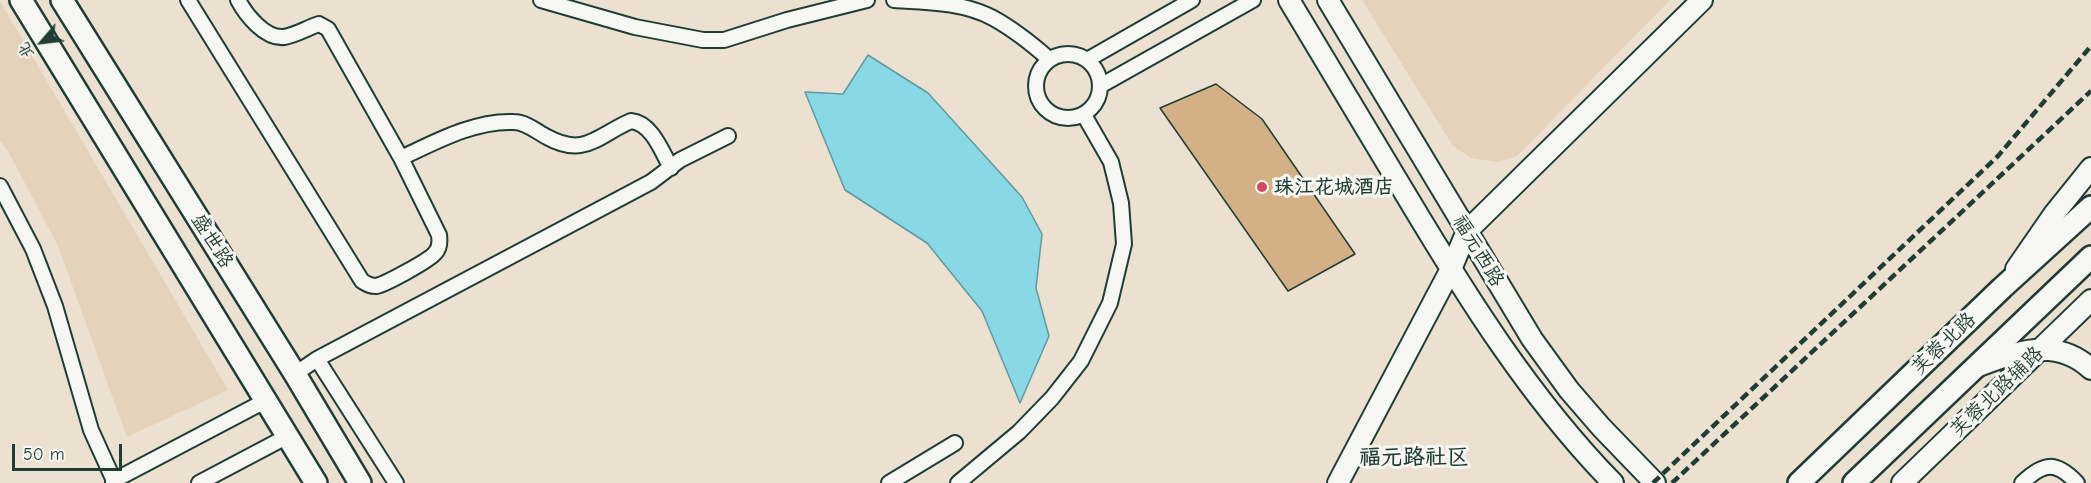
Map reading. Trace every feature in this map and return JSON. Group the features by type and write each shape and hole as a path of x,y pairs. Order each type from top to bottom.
{"main road":[{"name":"盛世路","path":"21,0 316,483"},
{"name":"盛世路","path":"62,0 295,374 360,483"},
{"name":"福元西路","path":"1290,0 1450,269 1514,365 1556,419 1613,483"},
{"name":"福元西路","path":"1328,0 1532,339 1569,390 1655,483"},
{"path":"1338,483 1450,269 1467,231 1702,0"},
{"path":"2002,288 2066,198 2091,168"},
{"name":"芙蓉北路","path":"1799,483 2002,288 2091,207"},
{"name":"芙蓉北路","path":"1854,483 2091,257"},
{"name":"芙蓉北路辅路","path":"1902,483 2091,300"},
{"path":"1976,367 2000,358 2040,350 2066,351 2078,357 2091,369"}],"street":[{"path":"188,0 362,281 369,286 380,285 435,254 440,243 439,235 401,158 328,30 319,24 286,37 277,37 255,23 238,0"},
{"path":"541,0 635,27 703,40 724,40 798,17 867,0"},
{"path":"894,0 935,2 966,8 992,18 1023,37 1049,59"},
{"path":"1086,60 1192,0"},
{"path":"1100,86 1253,0"},
{"path":"1062,54 1075,54 1086,60 1094,67 1100,86 1098,98 1092,107 1084,115 1072,119 1059,118 1048,112 1040,103 1035,92 1036,79 1041,68 1049,59 1062,54"},
{"path":"957,483 1019,432 1052,398 1081,361 1110,303 1124,244 1120,203 1111,162 1084,115"},
{"path":"401,158 457,132 477,127 522,123 559,144 577,147 586,145 631,121 639,121 651,132 671,168"},
{"path":"295,374 317,359 651,182 680,160 728,136"},
{"path":"0,186 33,249 55,306 91,430 114,482 265,401"},
{"path":"317,359 396,483"},
{"path":"199,483 286,437"},
{"path":"889,483 955,443"},
{"path":"2022,483 2036,472 2053,467 2063,470 2077,483"}],"shaded area":[{"path":"1362,0 1670,0 1517,156 1498,162 1471,158 1453,146"},
{"path":"0,1 228,390 127,437 58,246 8,151 0,141"}],"water":[{"path":"868,55 928,93 1022,197 1042,234 1036,288 1049,336 1020,403 982,311 927,243 845,190 805,92 843,94"}],"building":[{"name":"珠江花城酒店","path":"1216,84 1262,119 1355,254 1288,291 1160,108"}],"railway":[{"path":"1653,483 1998,156 2091,46"},
{"path":"1672,483 2091,91"}],"place":[{"name":"珠江花城酒店","path":"1262,187"}],"district":[{"name":"福元路社区","path":"1414,458"}]}
